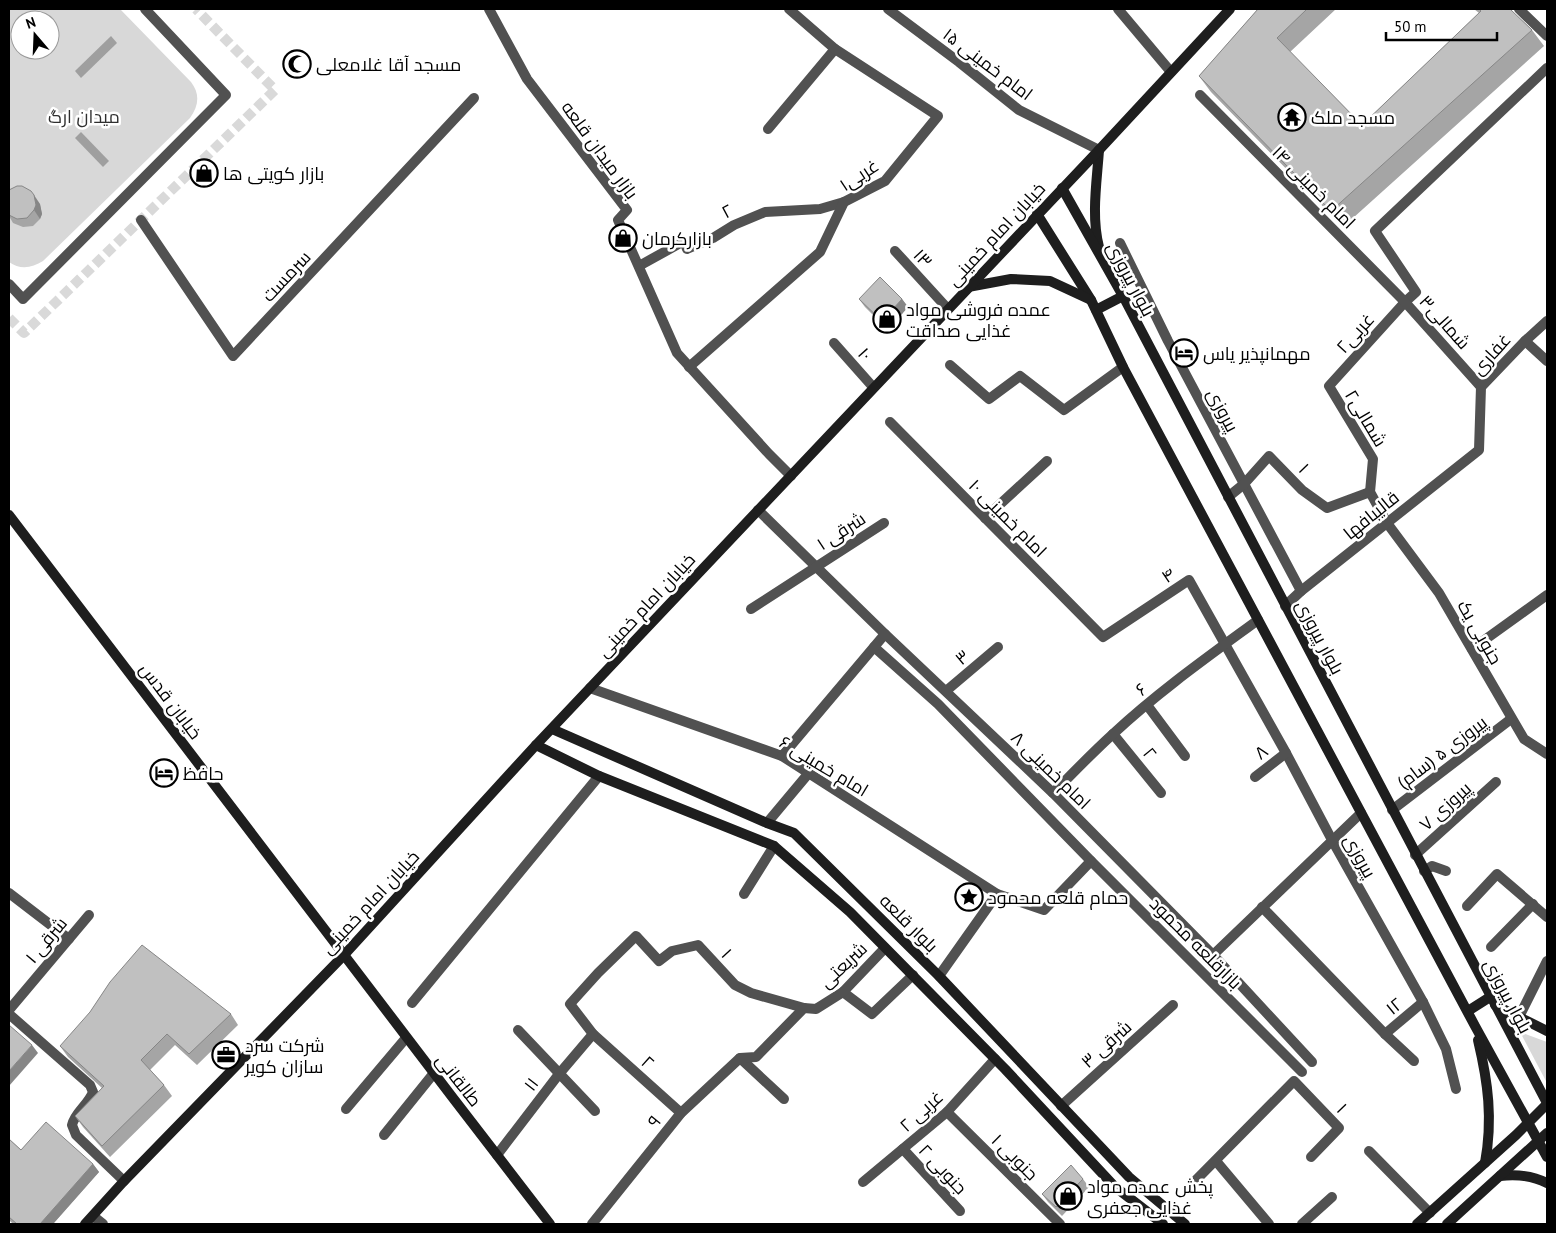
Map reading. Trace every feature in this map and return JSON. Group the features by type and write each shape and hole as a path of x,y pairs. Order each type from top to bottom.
{"main road":[{"name":"خیابان امام خمینی","path":"85,1224 124,1181 344,954 590,688 1230,9"},
{"path":"1099,150 1096,185 1096,234 1103,260"},
{"name":"بلوار پیروزی","path":"1062,188 1123,296 1415,855 1547,1103"},
{"path":"1037,214 1091,300 1123,367 1475,1026 1547,1156"},
{"path":"968,288 1011,279 1050,281 1091,300"},
{"path":"1096,310 1123,296"},
{"name":"خیابان قدس","path":"9,515 344,954"},
{"name":"بلوار قلعه","path":"552,729 794,833 939,976 1129,1177 1186,1224"},
{"name":"بلوار قلعه","path":"536,746 599,776 774,846 850,912 994,1059 1114,1186 1163,1224"},
{"name":"طالقانی","path":"344,954 548,1223"},
{"path":"1468,1011 1492,1001 1547,1031"},
{"path":"1475,1026 1487,1079 1490,1123 1485,1162"},
{"path":"1417,1224 1528,1123 1547,1103"},
{"path":"1447,1224 1547,1133"},
{"path":"1500,1176 1512,1175 1539,1179 1547,1183"}],"street":[{"path":"9,284 23,300 226,94 145,9"},
{"name":"بازار میدان قلعه","path":"489,9 527,79 627,210 618,220 677,353 791,476"},
{"name":"غربی۱","path":"690,366 820,252 844,202 885,181 938,116 835,49 789,9"},
{"name":"امام خمینی ۱۵","path":"888,9 1019,110 1099,150"},
{"path":"1118,9 1171,72"},
{"path":"1519,9 1547,36"},
{"path":"768,129 835,49"},
{"path":"1405,302 1416,292 1375,231 1547,68"},
{"name":"امام خمینی ۱۴","path":"1200,95 1405,302"},
{"name":"سرمست","path":"140,220 233,356 474,98"},
{"name":"۲","path":"639,266 684,241 687,249 713,238 734,225 765,212 820,209 844,202"},
{"name":"پیروزی","path":"1120,243 1168,341 1301,591"},
{"name":"۱۳","path":"895,251 948,309"},
{"name":"غربی۲","path":"1329,386 1405,302"},
{"name":"شمالی۳","path":"1405,302 1481,387"},
{"name":"غفاری","path":"1479,450 1481,387 1547,321"},
{"path":"1525,341 1547,361"},
{"name":"۱۰","path":"834,343 873,387"},
{"path":"950,365 989,399 1020,376 1064,410 1123,367"},
{"name":"شمالی۲","path":"1329,386 1373,459 1370,492"},
{"name":"امام خمینی ۱۰","path":"890,422 1103,637"},
{"name":"قالیبافها","path":"1285,606 1301,591 1479,450"},
{"name":"۱","path":"1228,497 1244,484 1269,456 1302,490 1327,508 1370,492"},
{"path":"985,518 1047,461"},
{"path":"1370,492 1387,523"},
{"name":"امام خمینی ۸","path":"758,510 885,634 1053,793 1213,955 1312,1062"},
{"name":"۱ شرقی","path":"751,609 884,523"},
{"name":"جنوبی یک","path":"1387,523 1440,593 1524,739 1547,754"},
{"name":"۴","path":"1103,637 1189,580 1225,644"},
{"path":"1472,649 1547,595"},
{"name":"۶","path":"1053,793 1113,734 1147,704 1258,620"},
{"path":"782,756 885,634"},
{"name":"پیروزی","path":"1225,644 1423,1002 1446,1049 1456,1089"},
{"name":"بازارقلعه محمود","path":"874,647 938,704 1091,861 1302,1072"},
{"name":"۳","path":"946,692 998,647"},
{"name":"امام خمینی ۶","path":"590,688 782,756 998,894 1044,910 1091,861"},
{"path":"1147,704 1185,756"},
{"name":"پیروزی ۵ (سام)","path":"1392,810 1511,719"},
{"name":"۲","path":"1113,734 1161,793"},
{"name":"۸","path":"1255,777 1286,753"},
{"path":"767,823 808,774"},
{"path":"412,1003 599,776"},
{"name":"پیروزی ۷","path":"1415,855 1496,782"},
{"path":"1213,955 1361,812"},
{"path":"744,894 774,846"},
{"path":"1424,871 1432,866 1446,871"},
{"path":"1467,906 1498,874 1547,918"},
{"path":"9,892 69,939"},
{"path":"939,976 998,894"},
{"path":"1491,947 1533,904"},
{"path":"1262,906 1385,1034 1414,1061"},
{"name":"شرقی ۱","path":"9,1010 90,915"},
{"name":"۲","path":"636,936 570,1004 593,1034 681,1113"},
{"name":"۱","path":"636,936 659,961 672,951 698,945 735,985 751,993 804,1008"},
{"name":"شریعتی","path":"804,1008 816,1009 843,992 885,948"},
{"path":"1519,1017 1547,961"},
{"path":"843,992 872,1014 912,975"},
{"name":"۱۲","path":"1385,1034 1423,1002"},
{"name":"۳ شرقی","path":"1061,1106 1173,1005"},
{"path":"740,1058 756,1058 804,1008"},
{"path":"9,1014 90,1085 93,1092 90,1099 74,1117 72,1125 76,1135 124,1181"},
{"path":"518,1030 595,1111"},
{"name":"۱۱","path":"497,1155 559,1074 593,1034"},
{"path":"346,1109 406,1038"},
{"path":"740,1058 784,1099"},
{"name":"۹","path":"592,1224 681,1113 740,1058"},
{"name":"۲ غربی","path":"863,1182 947,1112 994,1059"},
{"path":"384,1135 434,1073"},
{"name":"۱","path":"1216,1162 1294,1081 1339,1128 1311,1157"},
{"name":"۱ جنوبی","path":"947,1112 1060,1224"},
{"name":"۲ جنوبی","path":"903,1149 960,1211"},
{"path":"1369,1151 1430,1213"},
{"path":"1196,1180 1216,1162 1269,1224"},
{"path":"1302,1224 1332,1197"},
{"path":"93,1216 103,1224"}],"green space":[{"name":"میدان ارگ","path":"9,9 120,9 194,86 197,95 195,109 190,118 43,261 26,267 13,265 9,262"},
{"path":"1520,1032 1547,1042 1547,1083"}],"shaded area":[{"path":"111,36 117,43 81,78 75,71"},
{"path":"81,132 109,161 103,167 75,138"}],"building":[{"name":"مسجد ملک","path":"1258,9 1307,9 1277,38 1362,125 1481,11 1479,9 1510,9 1532,30 1331,211 1199,76"},
{"path":"22,186 34,195 36,205 27,218 17,219 9,215 9,190"},
{"name":"عمده فروشی مواد غذایی صداقت","path":"880,277 902,299 882,321 859,299"},
{"path":"142,945 231,1014 189,1054 167,1034 141,1060 164,1085 102,1146 75,1116 104,1086 60,1046 90,1012 110,982"},
{"path":"9,1025 32,1045 9,1071"},
{"path":"46,1122 93,1164 40,1224 17,1224 9,1217 9,1139 21,1150"},
{"path":"1071,1165 1083,1179 1056,1207 1042,1194"}],"tunnel":[{"path":"9,318 24,333 275,90 196,9"}],"place":[{"name":"مسجد آقا غلامعلی","path":"297,64"},
{"name":"مسجد ملک","path":"1292,117"},
{"name":"بازار کویتی ها","path":"204,173"},
{"name":"بازارکرمان","path":"623,238"},
{"name":"عمده فروشی مواد غذایی صداقت","path":"887,319"},
{"name":"مهمانپذیر یاس","path":"1184,353"},
{"name":"حافظ","path":"164,773"},
{"name":"حمام قلعه محمود","path":"969,897"},
{"name":"شرکت سرد سازان کویر","path":"226,1055"},
{"name":"پخش عمده مواد غذایی جعفری","path":"1068,1196"}]}
